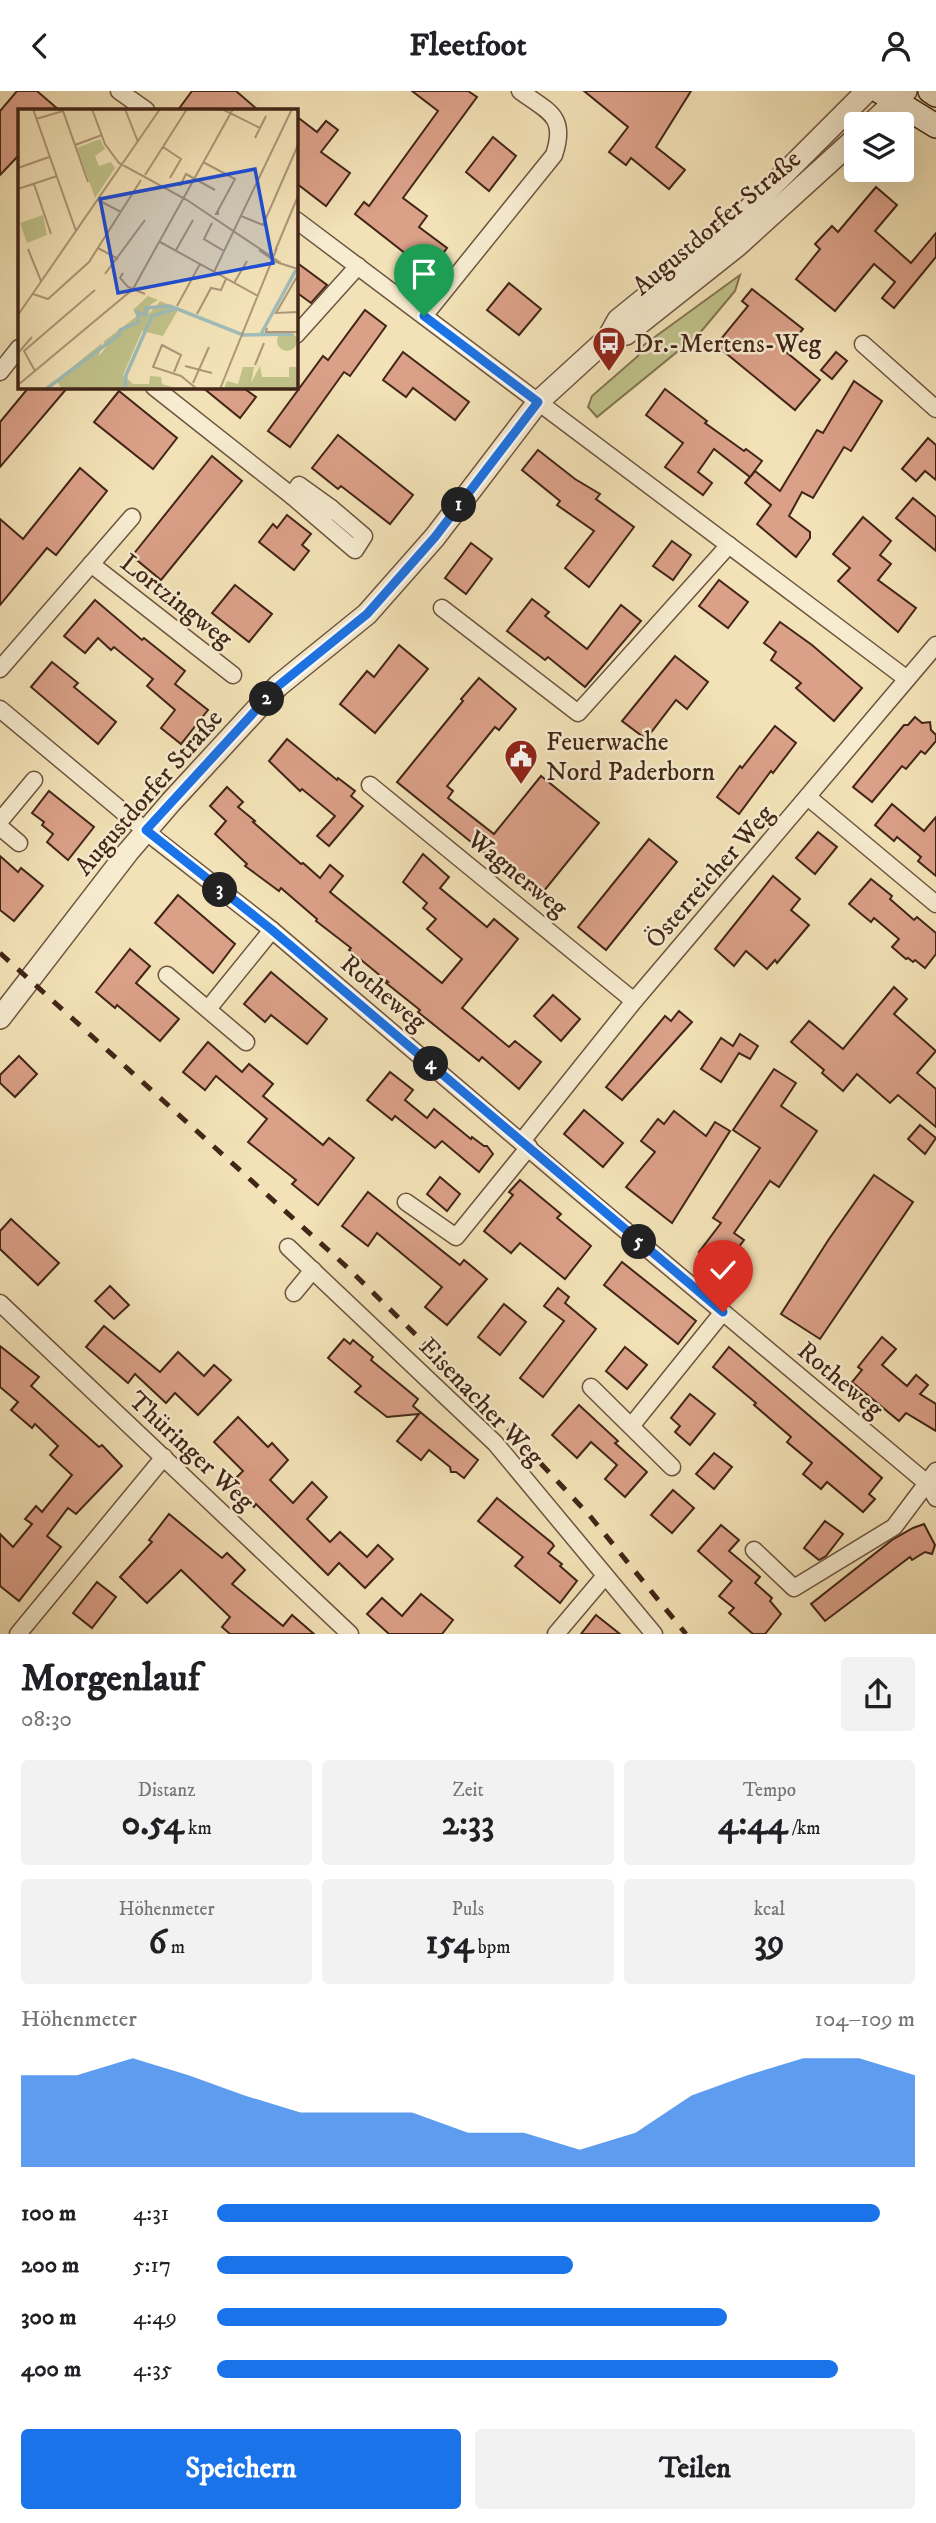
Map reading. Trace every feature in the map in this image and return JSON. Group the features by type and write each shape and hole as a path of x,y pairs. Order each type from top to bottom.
{"main road":[{"path":"930,91 936,95"},
{"path":"893,94 936,126"}],"street":[{"path":"119,91 145,109"},
{"path":"424,316 554,155 560,137 555,117 520,91"},
{"name":"Augustdorfer Straße","path":"0,1018 146,830 278,686 367,614 435,537 538,402 608,338 618,320 723,235 867,91"},
{"path":"880,112 893,94"},
{"name":"Augustdorfer Straße","path":"608,338 626,334 727,254 844,149"},
{"path":"298,221 907,679"},
{"path":"298,333 358,265"},
{"path":"863,344 936,409"},
{"path":"0,372 18,349"},
{"path":"157,389 292,496 326,514"},
{"name":"Lortzingweg","path":"0,669 132,517"},
{"path":"442,608 578,713 729,545"},
{"name":"Lortzingweg","path":"90,564 233,675"},
{"name":"Österreicher Weg","path":"525,1144 635,1000 936,645"},
{"name":"Rotheweg","path":"0,709 272,930 723,1312 933,1484 894,1527 794,1588 754,1551"},
{"path":"0,821 34,780"},
{"name":"Wagnerweg","path":"370,785 635,1000"},
{"path":"808,797 936,904"},
{"path":"0,827 19,843"},
{"path":"208,1009 272,930"},
{"path":"167,975 246,1042"},
{"path":"406,1202 456,1237 525,1144"},
{"name":"Eisenacher Weg","path":"288,1247 495,1443 654,1634"},
{"path":"294,1293 313,1270"},
{"name":"Thüringer Weg","path":"0,1303 350,1634"},
{"path":"632,1425 723,1312"},
{"path":"591,1387 632,1425 671,1467"},
{"path":"18,1634 164,1457"},
{"path":"556,1634 605,1576"}],"green space":[{"path":"740,275 735,291 699,334 597,417 588,407 592,396 638,356 641,347"}],"building":[{"path":"17,91 37,91 58,109 18,109 18,156 0,175 0,111"},
{"path":"192,91 236,91 257,109 179,109"},
{"path":"412,91 468,91 477,97 403,198 427,216 419,227 447,248 429,272 355,214 364,202 369,206 438,111"},
{"path":"584,91 691,91 656,147 685,170 669,189 631,158 626,165 609,152 628,127"},
{"path":"298,118 317,132 326,121 338,130 321,152 350,173 326,206 298,185"},
{"path":"493,137 516,156 489,191 466,172"},
{"path":"876,187 897,205 875,231 911,263 936,233 936,257 894,308 882,298 895,282 874,264 835,311 796,279 820,249 815,244 832,226 838,232"},
{"path":"298,263 327,285 311,303 298,293"},
{"path":"509,283 541,309 519,335 487,310"},
{"path":"752,289 803,329 785,351 820,380 795,410 716,345 748,306 742,301"},
{"path":"365,310 386,326 350,376 344,372 290,447 268,431 323,356 328,360"},
{"path":"403,352 469,402 455,420 413,388 406,397 383,380"},
{"path":"836,352 847,361 832,379 821,370"},
{"path":"854,381 882,401 851,451 844,447 813,498 802,492 789,516 810,532 810,538 796,557 757,524 771,505 745,483 755,471 780,491 817,430 823,433"},
{"path":"27,389 66,389 0,467 0,422"},
{"path":"204,389 245,389 256,397 240,418"},
{"path":"665,389 707,421 705,423 762,461 750,477 714,449 698,472 712,483 703,495 665,467 683,443 646,415"},
{"path":"119,391 177,438 153,469 94,422"},
{"path":"338,435 413,495 390,524 341,486 338,489 312,468"},
{"path":"928,438 936,445 936,480 925,471 916,481 902,469"},
{"path":"538,450 575,479 600,494 596,499 634,527 589,587 565,568 594,531 557,505 560,501 522,470"},
{"path":"212,456 242,481 161,580 132,556"},
{"path":"80,468 107,491 56,555 47,548 0,605 0,519 23,539"},
{"path":"913,498 936,517 936,551 896,518"},
{"path":"287,515 311,534 302,545 309,551 294,570 259,542 273,524 277,528"},
{"path":"863,517 891,541 880,555 891,564 878,580 916,608 898,632 838,581 850,568 833,554"},
{"path":"672,541 691,555 673,580 653,566"},
{"path":"471,543 492,559 466,594 445,578"},
{"path":"719,580 748,602 728,628 699,606"},
{"path":"235,585 272,614 249,642 212,613"},
{"path":"532,599 549,612 545,616 587,649 621,605 641,621 585,687 548,657 545,660 507,631"},
{"path":"95,600 142,640 144,638 185,671 175,684 208,710 181,744 161,728 175,710 147,686 153,679 114,647 111,650 98,638 85,653 64,636"},
{"path":"780,622 812,645 862,688 834,721 796,688 801,683 771,660 776,652 764,643"},
{"path":"399,645 428,669 375,733 340,704 367,671 374,677"},
{"path":"675,656 708,682 687,709 676,700 646,739 622,721"},
{"path":"52,662 78,683 74,687 116,722 98,744 31,687"},
{"path":"479,678 516,709 499,730 495,727 447,786 453,791 448,798 494,834 541,776 599,823 539,897 397,782"},
{"path":"915,717 922,723 930,722 936,741 925,754 921,751 906,769 902,766 872,802 853,787 904,725 908,725"},
{"path":"775,726 796,743 739,814 717,797"},
{"path":"287,739 337,780 338,778 355,791 351,796 363,806 329,846 317,836 335,816 302,789 300,791 269,761"},
{"path":"227,787 243,802 238,807 301,864 320,878 330,865 343,876 330,892 442,983 462,959 427,929 436,919 423,908 427,903 403,882 423,854 449,877 440,888 487,927 494,919 518,939 462,1008 509,1047 515,1041 541,1062 519,1089 482,1057 479,1061 418,1012 420,1010 386,983 388,982 349,950 351,948 316,921 317,919 281,888 279,891 245,866 247,864 215,834 226,821 210,806"},
{"path":"49,791 94,827 68,860 47,842 53,834 42,825 44,822 32,813"},
{"path":"892,804 924,831 936,817 936,876 918,861 921,857 897,837 894,841 875,825"},
{"path":"818,832 837,847 815,874 796,858"},
{"path":"649,839 677,862 606,950 578,927"},
{"path":"0,856 18,872 21,868 43,886 14,921 0,910"},
{"path":"773,876 800,899 791,910 809,925 777,963 775,960 767,969 746,951 734,966 715,949"},
{"path":"871,879 892,896 890,899 914,920 917,917 936,933 936,954 925,968 915,960 913,962 906,959 892,947 899,939 874,918 871,922 849,904"},
{"path":"178,895 235,944 213,973 155,923"},
{"path":"130,949 150,966 136,983 179,1019 160,1041 117,1005 115,1008 96,992"},
{"path":"271,972 327,1019 307,1044 271,1015 265,1022 244,1004"},
{"path":"894,987 907,999 894,1014 936,1051 917,1073 936,1089 936,1127 898,1095 890,1103 857,1074 843,1091 822,1073 824,1070 791,1042 809,1021 843,1049"},
{"path":"553,995 580,1019 561,1041 534,1016"},
{"path":"679,1011 692,1022 622,1100 606,1087 665,1016 671,1021"},
{"path":"740,1034 758,1046 750,1059 739,1053 721,1082 701,1069 721,1038 733,1046"},
{"path":"208,1042 242,1072 249,1064 273,1084 263,1096 323,1145 329,1138 354,1158 318,1205 292,1184 296,1180 248,1142 267,1119 216,1076 205,1090 183,1072"},
{"path":"19,1056 37,1074 15,1097 0,1083 0,1075"},
{"path":"774,1069 796,1083 781,1106 817,1131 779,1187 770,1181 734,1233 744,1240 722,1269 699,1252 721,1223 713,1218 760,1148 733,1130"},
{"path":"390,1072 413,1090 405,1100 427,1118 434,1109 471,1139 472,1137 487,1146 493,1154 479,1172 442,1141 435,1148 395,1116 392,1120 367,1100"},
{"path":"584,1110 623,1143 603,1167 564,1134"},
{"path":"674,1111 706,1136 715,1122 730,1131 672,1223 626,1187 655,1152 641,1141 658,1119 664,1124"},
{"path":"920,1125 936,1138 925,1154 908,1139"},
{"path":"874,1175 913,1202 820,1339 781,1314"},
{"path":"440,1177 460,1194 447,1211 427,1194"},
{"path":"520,1180 561,1214 557,1218 591,1246 565,1279 520,1243 511,1253 484,1231 513,1195 509,1192"},
{"path":"368,1192 460,1265 464,1260 487,1279 447,1325 425,1307 442,1287 377,1233 368,1246 342,1226"},
{"path":"11,1219 59,1263 38,1285 0,1249 0,1231"},
{"path":"622,1262 696,1321 678,1344 604,1285"},
{"path":"110,1286 129,1305 114,1319 95,1301"},
{"path":"558,1288 569,1297 565,1303 596,1329 543,1397 520,1378 564,1321 544,1306"},
{"path":"504,1304 526,1322 500,1355 478,1337"},
{"path":"104,1326 160,1372 178,1352 204,1376 214,1365 231,1380 198,1415 175,1393 166,1403 135,1374 128,1383 86,1347"},
{"path":"882,1337 896,1349 882,1365 907,1386 916,1375 928,1385 920,1394 936,1404 936,1431 906,1413 899,1421 852,1382 862,1370 858,1367"},
{"path":"344,1339 350,1344 353,1340 373,1357 371,1360 418,1399 413,1406 478,1460 464,1478 451,1472 450,1467 429,1450 421,1460 397,1441 419,1414 387,1417 355,1392 361,1386 328,1358"},
{"path":"0,1346 39,1377 31,1386 99,1447 102,1445 122,1466 76,1514 68,1508 47,1536 61,1547 19,1601 0,1586 0,1534 13,1547 32,1524 25,1519 36,1506 42,1512 72,1475 50,1455 58,1446 35,1424 32,1428 11,1410 18,1402 0,1387"},
{"path":"625,1347 647,1365 627,1389 606,1371"},
{"path":"729,1347 882,1478 869,1494 875,1499 863,1512 827,1482 821,1489 803,1474 812,1463 787,1442 791,1437 713,1367"},
{"path":"690,1394 715,1414 690,1445 675,1432 680,1426 671,1418"},
{"path":"579,1405 647,1472 625,1497 605,1479 617,1465 591,1442 577,1458 552,1435"},
{"path":"238,1417 268,1447 272,1443 288,1460 270,1480 293,1503 312,1482 327,1497 307,1519 330,1542 340,1532 367,1557 378,1545 393,1559 365,1588 339,1563 328,1575 256,1504 254,1507 230,1484 243,1471 214,1442"},
{"path":"714,1453 732,1467 714,1489 696,1474"},
{"path":"673,1490 694,1508 672,1533 651,1515"},
{"path":"497,1498 552,1543 554,1546 548,1553 577,1581 560,1603 515,1566 523,1557 478,1521"},
{"path":"169,1514 222,1558 227,1553 245,1570 232,1584 283,1626 292,1615 314,1634 230,1634 222,1627 230,1617 181,1570 147,1603 120,1577 152,1542 149,1540"},
{"path":"825,1521 843,1534 826,1556 819,1560 804,1548"},
{"path":"924,1524 935,1545 932,1554 925,1552 912,1560 910,1557 825,1621 811,1604 892,1540"},
{"path":"721,1525 739,1540 729,1551 760,1577 755,1583 772,1598 770,1601 781,1614 765,1634 753,1634 729,1613 734,1608 719,1596 732,1581 698,1551"},
{"path":"97,1582 116,1597 92,1628 73,1613"},
{"path":"421,1594 453,1620 442,1634 389,1634 367,1614 382,1598 402,1616"},
{"path":"596,1615 620,1634 581,1634"}],"railway":[{"path":"0,953 348,1268 472,1390 590,1516 686,1634"}],"place":[{"name":"Dr.-Mertens-Weg","path":"609,373"},
{"name":"Feuerwache Nord Paderborn","path":"521,786"}],"route":[{"path":"424,316 538,402 435,537 367,614 278,686 146,830 399,1036 582,1195 723,1312"}]}
